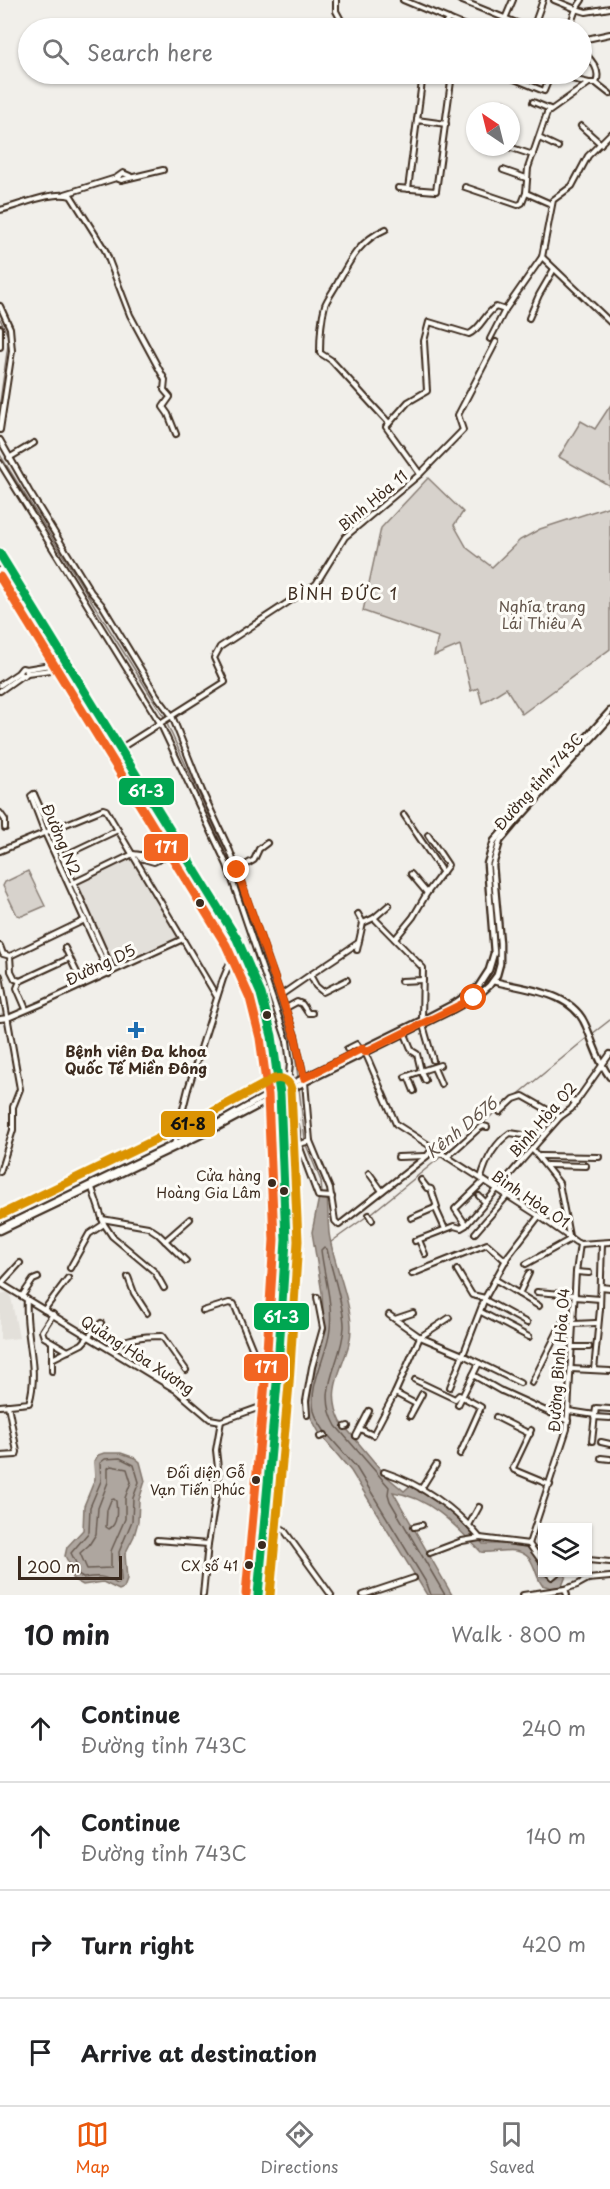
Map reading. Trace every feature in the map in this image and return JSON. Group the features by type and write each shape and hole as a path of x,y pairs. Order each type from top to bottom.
{"highway":[{"path":"0,554 237,939 261,994 272,1036 280,1092 286,1240 277,1383 258,1595"},
{"path":"0,571 234,953 250,992 263,1036 268,1072 279,1238 250,1595"},
{"path":"59,666 67,661"},
{"path":"114,755 121,748"},
{"path":"278,1081 288,1088 280,1102"},
{"path":"269,1097 280,1092"},
{"path":"269,1382 277,1383"},
{"path":"256,1526 264,1527"}],"main road":[{"name":"Đường tỉnh 743C","path":"494,981 500,964 493,865 497,848 515,823 588,740 610,711"},
{"name":"Đường tỉnh 743C","path":"485,978 492,961 494,943 487,864 494,841 610,718"},
{"path":"363,1050 405,1034 472,993 485,978 560,998 574,1007 583,1018 610,1077"},
{"path":"280,1092 479,995 494,981"},
{"path":"23,1219 269,1097"},
{"path":"0,1227 92,1188 116,1174"}],"street":[{"path":"336,0 336,10 340,18"},
{"path":"403,0 447,18"},
{"path":"460,0 503,18"},
{"path":"479,8 482,0"},
{"path":"505,18 513,0"},
{"path":"535,18 543,0"},
{"path":"554,0 586,12 610,8"},
{"path":"573,18 582,0"},
{"path":"592,38 610,34"},
{"path":"592,62 599,75 596,83"},
{"path":"592,83 596,83 610,94"},
{"path":"408,189 422,84"},
{"path":"398,188 436,191 451,84"},
{"path":"527,84 544,91 547,84"},
{"path":"465,187 518,205 522,203 526,193 526,178 532,155 550,109 588,84"},
{"path":"533,102 550,109"},
{"path":"417,120 446,124"},
{"path":"581,126 601,144"},
{"path":"490,339 505,310 542,257 553,200 572,186 585,161 610,134"},
{"path":"539,138 558,147"},
{"path":"520,151 532,155"},
{"path":"0,210 64,194 116,178 123,173 130,176 163,170"},
{"path":"503,170 526,178"},
{"path":"526,193 551,204"},
{"path":"64,194 70,196 105,250 130,315 166,383 164,390 170,397 163,407 176,434"},
{"path":"386,229 356,251 345,266 326,303 320,353 331,360 389,423"},
{"path":"542,257 610,322"},
{"path":"529,318 554,269"},
{"path":"0,306 10,328 12,351 0,430"},
{"path":"420,474 386,426 408,402 427,391 424,341 429,322 469,334 474,332 489,311 496,307 505,310"},
{"path":"0,328 0,347"},
{"name":"Bình Hòa 11","path":"171,717 225,682 214,658 220,647 316,584 345,537 420,474 463,430 458,415 496,342"},
{"path":"0,440 91,592 102,605 171,717 201,791 230,851 295,1036 305,1080 310,1141 332,1197 335,1221 339,1225 364,1208 434,1149"},
{"path":"9,458 34,443"},
{"path":"0,463 160,723 227,865 287,1041 290,1063 288,1088 294,1110 298,1145 318,1196 332,1197"},
{"path":"0,691 20,675 22,668 27,671 59,666"},
{"path":"0,685 20,675 24,676 27,671"},
{"path":"121,748 171,717"},
{"name":"Đường N2","path":"71,884 61,857 47,832 34,794 31,795 47,832 111,972"},
{"path":"0,851 103,809 106,810 217,997"},
{"path":"0,813 5,820 5,828"},
{"path":"404,815 443,873"},
{"path":"61,857 118,830"},
{"path":"395,939 448,866 428,835"},
{"path":"237,870 254,860 259,849 267,843"},
{"path":"71,884 133,854 155,857 172,850"},
{"path":"411,874 428,893"},
{"path":"363,923 374,918 389,905"},
{"path":"357,950 363,923 358,914"},
{"path":"374,918 421,965 422,1022 433,1060"},
{"path":"0,946 3,954 10,956 87,919"},
{"name":"Đường D5","path":"0,1019 27,1010 183,939"},
{"path":"281,995 358,943"},
{"path":"65,948 83,985"},
{"path":"174,1146 183,1106 217,997 234,953"},
{"path":"10,956 13,975 16,981 20,981"},
{"path":"27,1010 17,988 20,981 70,958"},
{"path":"310,975 316,986 323,992 347,980"},
{"path":"0,976 0,987 8,1018 20,1089 14,1107 13,1130 0,1172"},
{"path":"401,981 423,980"},
{"path":"286,1008 297,1002 302,1004 308,1013 312,1013"},
{"path":"405,1034 412,1052 417,1054 425,1080"},
{"path":"346,1049 357,1044 363,1050"},
{"name":"Bình Hòa 01","path":"363,1050 396,1124 580,1244 610,1242"},
{"name":"Bình Hòa 02","path":"466,1225 560,1117 571,1109 610,1054"},
{"path":"414,1091 407,1076 440,1065"},
{"path":"434,1068 441,1084"},
{"path":"563,1094 576,1102"},
{"path":"500,1112 514,1100 523,1096 560,1117"},
{"path":"445,1156 483,1126 487,1127"},
{"path":"425,1254 417,1240 456,1225 461,1228 466,1225 456,1209 483,1180 487,1159 504,1138 510,1133 530,1136 541,1132 544,1135"},
{"path":"473,1133 478,1135"},
{"path":"283,1149 310,1141"},
{"path":"526,1264 570,1238 559,1183 532,1149"},
{"path":"398,1157 427,1156"},
{"path":"539,1156 600,1157"},
{"path":"546,1165 586,1166"},
{"path":"369,1173 382,1191"},
{"path":"421,1180 427,1188 431,1189 437,1207 435,1208 445,1229"},
{"path":"92,1188 103,1221 112,1236 155,1272 164,1288"},
{"path":"475,1233 508,1195"},
{"path":"479,1196 485,1202"},
{"path":"411,1218 435,1208"},
{"path":"369,1215 372,1220"},
{"path":"450,1387 485,1299 506,1261 540,1216"},
{"path":"165,1241 190,1219"},
{"path":"70,1268 89,1234 103,1221 141,1225 153,1230 186,1261"},
{"path":"594,1370 602,1243"},
{"path":"412,1274 487,1244 506,1261"},
{"name":"Đường Bình Hòa 04","path":"529,1544 567,1430 576,1272 580,1244"},
{"path":"1,1284 20,1263"},
{"path":"457,1270 472,1295 485,1299 527,1323"},
{"path":"576,1272 589,1273"},
{"path":"519,1294 529,1273"},
{"path":"128,1277 134,1293 147,1313"},
{"path":"22,1296 33,1280 38,1278"},
{"path":"44,1310 68,1278"},
{"path":"496,1280 539,1306"},
{"name":"Quảng Hòa Xương","path":"1,1284 176,1390 210,1419 221,1421"},
{"path":"601,1287 610,1288"},
{"path":"537,1292 600,1299"},
{"path":"307,1415 306,1401 312,1367 323,1328 317,1297"},
{"path":"0,1406 29,1403 33,1359 26,1315 27,1299"},
{"path":"203,1311 229,1303 234,1304 261,1370 269,1382"},
{"path":"481,1312 529,1337"},
{"path":"53,1314 42,1331 44,1336 68,1351"},
{"path":"394,1320 413,1314"},
{"path":"389,1315 420,1336 520,1383"},
{"path":"360,1429 373,1435 395,1393 420,1336 449,1318"},
{"path":"532,1383 563,1321 596,1323"},
{"path":"52,1359 82,1344 101,1323"},
{"path":"108,1348 136,1336 148,1338 162,1336 186,1370"},
{"path":"52,1342 52,1371"},
{"path":"573,1347 589,1347"},
{"path":"458,1405 479,1363"},
{"path":"572,1368 610,1371"},
{"path":"473,1375 568,1421"},
{"path":"415,1380 455,1399 459,1395 463,1396 482,1408 460,1454"},
{"path":"395,1393 416,1404"},
{"path":"411,1416 422,1394"},
{"path":"0,1456 16,1455 17,1452 8,1405"},
{"path":"203,1595 208,1544 219,1477 216,1450 221,1421 266,1406"},
{"path":"592,1441 596,1408 610,1409"},
{"path":"356,1436 369,1412"},
{"path":"569,1412 610,1418"},
{"path":"496,1417 530,1432 514,1470 550,1485"},
{"path":"320,1437 325,1435"},
{"path":"601,1442 610,1444"},
{"path":"601,1458 610,1459"},
{"path":"422,1489 436,1465"},
{"path":"384,1472 431,1494 469,1525 480,1538"},
{"path":"469,1525 479,1507"},
{"path":"264,1516 284,1530 331,1595"},
{"path":"414,1527 422,1525"},
{"path":"430,1553 462,1541 480,1538 529,1544 538,1556"},
{"path":"157,1540 208,1544"},
{"path":"592,1560 610,1562"},
{"path":"523,1595 565,1589 588,1578 610,1577"},
{"path":"363,1595 413,1579"},
{"path":"565,1589 567,1595"}],"shaded area":[{"path":"130,859 178,937 111,967 74,886"},
{"path":"10,1292 19,1338 0,1340 0,1294"}],"green space":[{"path":"610,406 610,486 559,457 581,421 595,429"},
{"name":"Nghĩa trang Lái Thiêu A","path":"428,478 463,512 454,525 467,548 492,567 520,540 540,529 610,506 610,649 522,714 506,688 482,703 478,688 471,691 460,645 434,656 438,637 363,611 381,528"},
{"path":"28,871 45,906 22,916 17,915 3,886 5,882"}],"water":[{"path":"327,1196 331,1244 350,1312 350,1337 334,1395 341,1422 386,1476 404,1491 411,1485 441,1503 459,1518 483,1544 512,1544 530,1548 538,1559 538,1577 550,1579 566,1577 562,1586 552,1588 542,1585 538,1578 529,1558 518,1551 481,1552 442,1514 419,1500 393,1492 452,1595 427,1595 351,1471 320,1434 309,1414 307,1402 313,1366 324,1327 322,1293 312,1232 319,1197"},
{"path":"121,1453 135,1458 140,1462 145,1481 139,1500 138,1522 125,1554 127,1580 124,1588 119,1590 103,1582 83,1585 76,1581 72,1578 71,1567 65,1556 67,1547 83,1530 84,1506 95,1479 94,1462 98,1455"}],"waterway":[{"path":"0,319 9,338 0,402"},
{"path":"0,455 163,715 234,871 294,1047 298,1077"},
{"name":"Kênh D676","path":"592,1034 610,1020"},
{"name":"Kênh D676","path":"515,1097 588,1037"},
{"path":"299,1088 305,1140"},
{"name":"Kênh D676","path":"478,1127 504,1105"},
{"name":"Kênh D676","path":"331,1242 373,1212 474,1130"},
{"path":"306,1145 321,1181 322,1194"}],"transit line":[{"name":"61-3","path":"0,554 237,939 261,994 272,1036 280,1094 286,1240 277,1383 258,1595"},
{"name":"171","path":"0,577 226,945 250,998 260,1038 268,1095 274,1240 265,1382 246,1594"},
{"name":"61-8","path":"0,1215 213,1112 274,1079 283,1079 289,1084 298,1241 289,1384 270,1595"}],"place":[{"name":"Bệnh viện Đa khoa Quốc Tế Miền Đông","path":"136,1030"},
{"name":"Cửa hàng Hoàng Gia Lâm","path":"272,1183"},
{"name":"Đối diện Gỗ Vạn Tiến Phúc","path":"256,1480"},
{"name":"CX số 41","path":"249,1565"}],"district":[{"name":"BÌNH ĐỨC 1","path":"343,593"}],"route":[{"path":"237,870 295,1036 304,1078 363,1048 365,1052 405,1034 474,998"}]}
